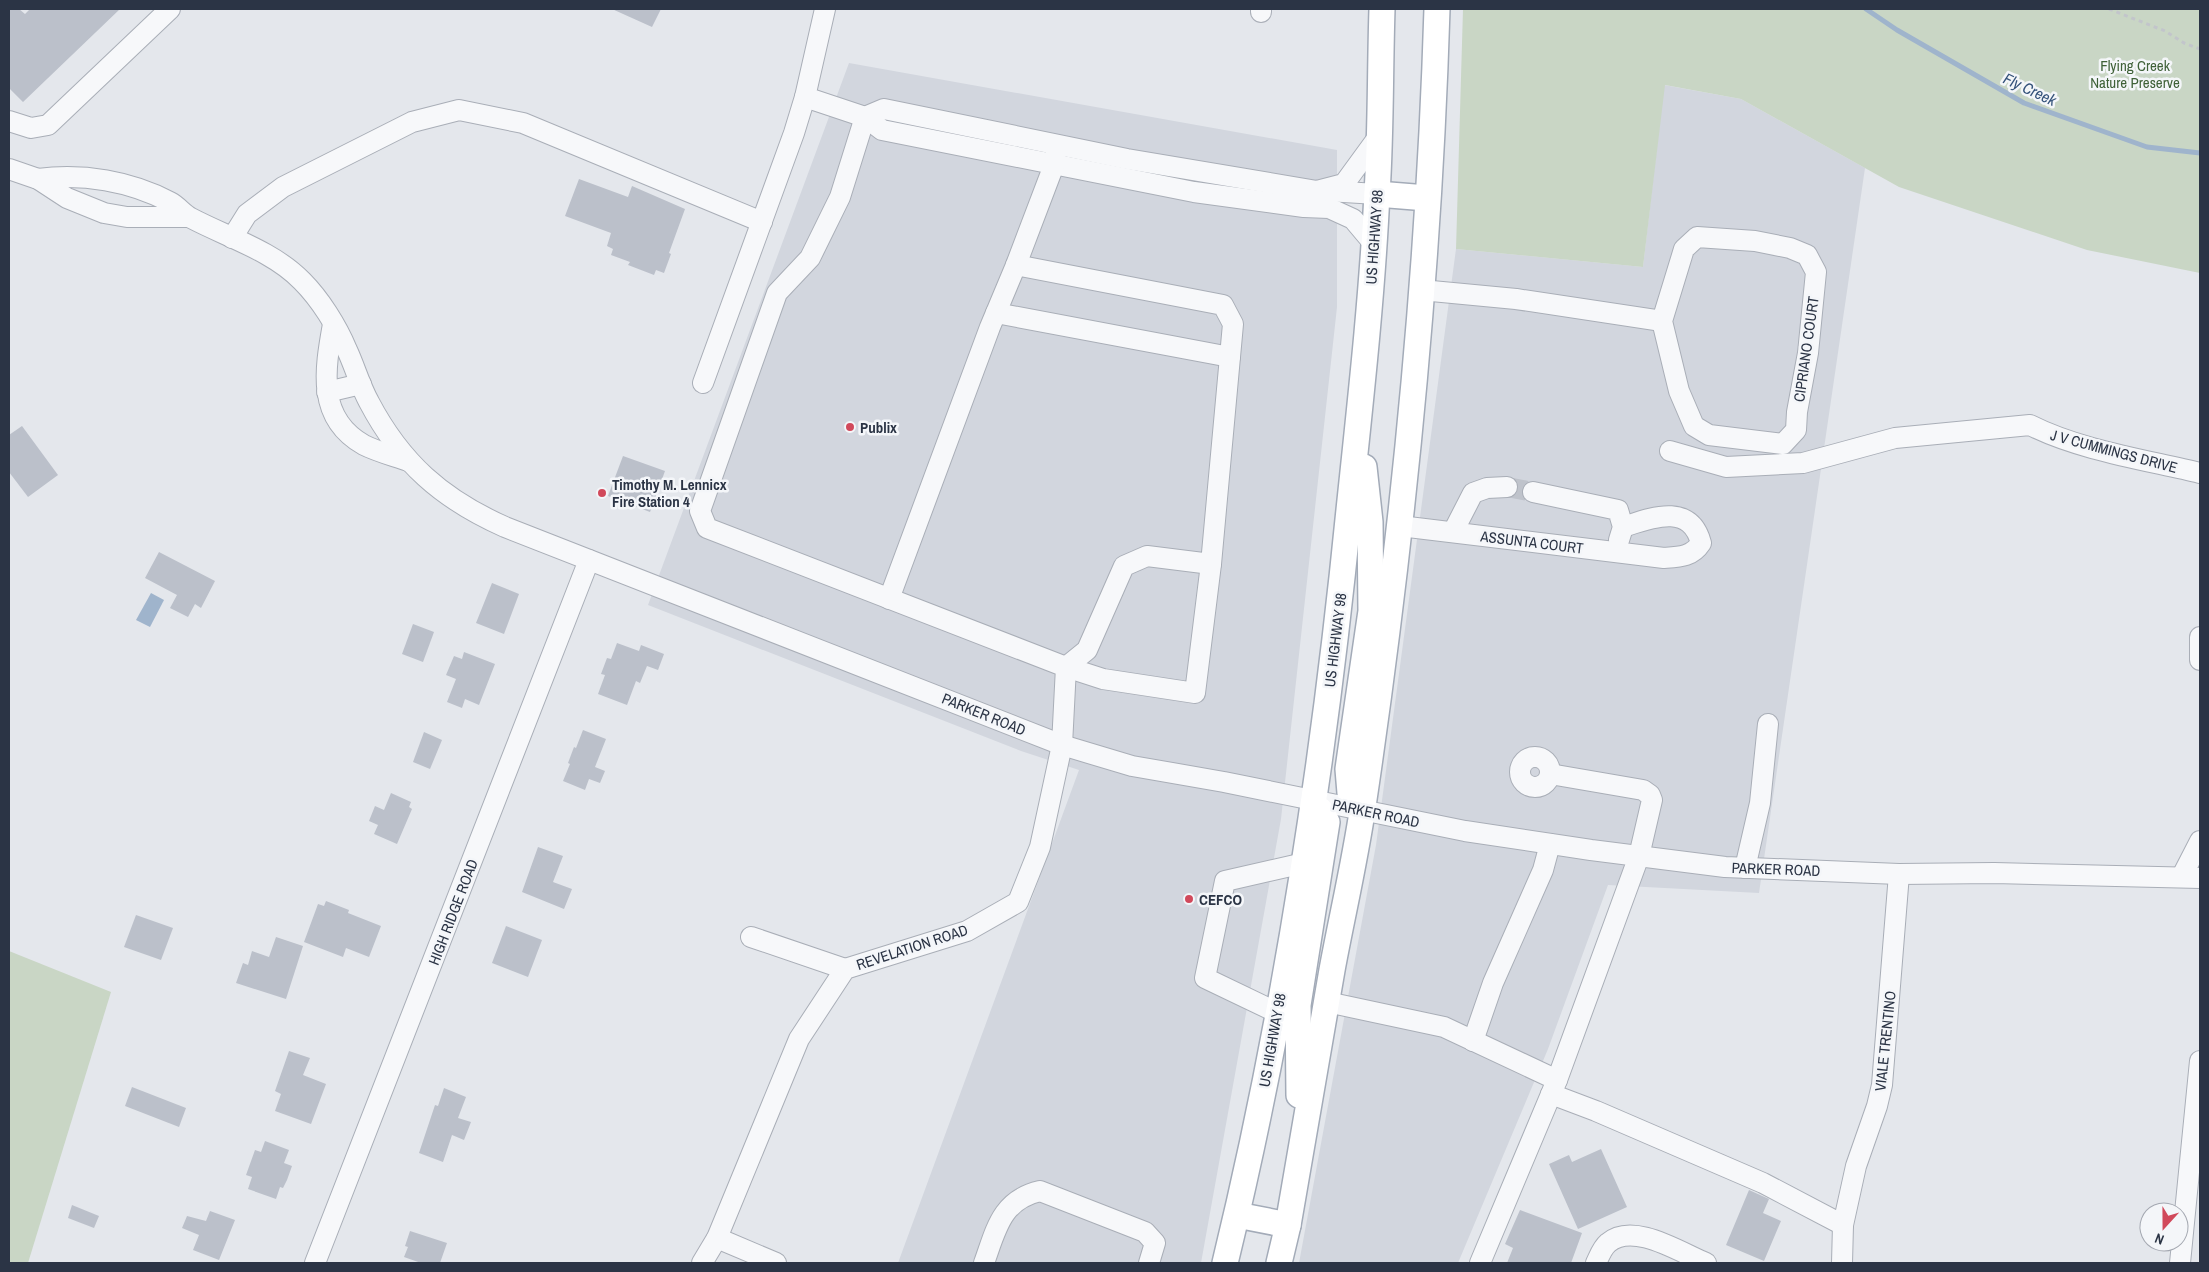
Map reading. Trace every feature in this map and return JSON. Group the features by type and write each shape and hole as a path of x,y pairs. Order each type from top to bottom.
{"main road":[{"name":"US HIGHWAY 98","path":"1225,1263 1265,1083 1315,801 1341,594 1374,244 1382,9"},
{"path":"1279,1263 1288,1225 1362,811 1400,526 1421,290 1434,104 1437,9"},
{"path":"1377,194 1427,198"},
{"path":"1358,414 1370,522 1371,611 1348,769 1350,793 1362,811"},
{"path":"1299,1163 1298,1004 1327,822 1315,801"},
{"path":"1237,1215 1288,1225"}],"street":[{"path":"9,121 31,128 48,125 170,9"},
{"path":"703,383 794,132 825,9"},
{"path":"804,97 865,117 882,130 1194,192 1304,207 1329,208 1353,219 1374,244"},
{"path":"1016,265 1223,305 1233,324 1211,564 1195,693 1103,679 1066,667 707,528 700,511 777,293 810,258 840,197 865,117 884,109 1127,158 1317,191 1377,194"},
{"path":"232,238 247,214 283,188 412,122 459,110 523,123 762,222"},
{"path":"1317,191 1344,184 1379,136"},
{"path":"889,599 996,313 1054,165 1058,143"},
{"path":"9,169 38,179 67,198 104,213 127,217 188,217"},
{"path":"38,179 68,176 122,184 158,195 173,203 188,217 279,262 293,272 315,296 333,324 379,418 408,461"},
{"name":"CIPRIANO COURT","path":"1697,237 1755,241 1790,248 1807,255 1816,272 1808,353 1797,412 1796,430 1783,444 1709,434 1694,426 1679,391 1662,322 1684,249 1697,237"},
{"path":"1421,290 1516,299 1662,322"},
{"path":"996,313 1230,357"},
{"path":"333,324 326,362 325,384 337,418 354,438 366,446 408,461"},
{"path":"327,392 361,384"},
{"name":"J V CUMMINGS DRIVE","path":"1670,451 1726,466 1803,463 1895,438 2030,425 2046,433 2082,444 2200,473"},
{"name":"PARKER ROAD","path":"408,461 434,484 470,510 505,527 1062,745 1132,766 1464,831 1639,856 1745,868 1900,874 1994,873 2191,877"},
{"path":"1453,532 1473,493 1487,488 1507,487"},
{"path":"1533,492 1618,510 1623,527 1616,552"},
{"name":"ASSUNTA COURT","path":"1400,526 1664,558 1683,556 1696,551 1701,543 1698,532 1690,522 1675,517 1660,516 1623,527"},
{"path":"1066,667 1087,650 1124,566 1147,556 1211,564"},
{"name":"HIGH RIDGE ROAD","path":"315,1263 589,560"},
{"path":"2200,637 2200,660"},
{"name":"REVELATION ROAD","path":"702,1263 717,1238 799,1039 845,968 967,931 1018,902 1040,846 1062,745 1066,667"},
{"path":"1745,868 1760,803 1768,724"},
{"path":"1480,1263 1554,1087 1639,856 1652,800 1650,795 1643,790 1550,774"},
{"path":"2191,877 2200,841"},
{"path":"1473,1041 1493,983 1543,870 1550,844"},
{"path":"1278,1013 1205,978 1225,881 1304,863"},
{"name":"VIALE TRENTINO","path":"1842,1263 1843,1225 1856,1166 1877,1106 1882,1085 1900,874"},
{"path":"751,937 845,968"},
{"path":"1327,1002 1444,1027 1473,1041 1596,1111 1763,1182 1843,1225"},
{"path":"2180,1263 2200,1061"},
{"path":"984,1263 1000,1218 1026,1194 1040,1191 1145,1232 1155,1243 1148,1263"},
{"path":"1596,1263 1607,1244 1614,1239 1633,1235 1655,1240 1685,1259 1706,1263"},
{"path":"717,1238 776,1263"}],"path":[{"path":"2109,9 2165,31 2184,43 2200,49"}],"shaded area":[{"path":"849,63 1337,150 1337,307 1281,819 1201,1263 898,1263 1079,770 1021,751 648,605"},
{"path":"1664,85 1741,99 1865,168 1759,893 1608,885 1548,1049 1458,1263 1299,1263 1376,845 1456,249 1643,267"}],"green space":[{"name":"Flying Creek Nature Preserve","path":"1463,9 2200,9 2200,273 2087,250 1899,187 1741,99 1665,85 1643,267 1456,249"},
{"path":"9,951 111,992 28,1263 9,1263"}],"water":[{"path":"151,593 164,600 150,627 136,620"}],"building":[{"path":"9,9 19,9 25,14 30,9 120,9 23,102 9,88"},
{"path":"612,9 661,9 652,27"},
{"path":"579,179 628,197 632,186 685,209 664,273 656,270 654,275 628,265 630,262 611,255 613,249 607,246 611,233 565,216"},
{"path":"22,426 58,475 28,497 9,472 9,435"},
{"path":"623,456 665,471 650,512 608,496"},
{"path":"159,552 215,581 201,608 195,604 188,617 170,608 177,595 145,578"},
{"path":"492,583 519,594 504,634 476,623"},
{"path":"413,624 434,632 423,662 402,654"},
{"path":"617,643 639,651 641,645 664,654 658,670 647,666 640,683 636,681 627,705 598,694 605,675 601,674 607,658 611,659"},
{"path":"464,652 495,664 479,705 465,699 462,708 447,702 456,679 446,675 454,656 462,659"},
{"path":"583,730 606,739 595,767 605,771 600,783 589,779 585,790 563,781 574,747 576,748"},
{"path":"424,732 442,740 430,769 413,762"},
{"path":"391,793 411,802 409,807 412,809 397,844 374,834 378,825 369,821 375,806 384,810"},
{"path":"538,847 563,856 553,882 572,889 564,909 522,892"},
{"path":"326,901 349,910 348,913 381,926 369,957 346,948 343,957 304,942 318,904 324,906"},
{"path":"136,915 173,928 161,960 124,947"},
{"path":"506,926 542,940 528,977 492,963"},
{"path":"276,937 303,946 286,999 236,983 243,963 248,965 252,951 269,957"},
{"path":"289,1051 310,1058 303,1075 326,1084 311,1124 275,1111 281,1094 275,1091"},
{"path":"132,1087 186,1108 179,1127 125,1106"},
{"path":"444,1088 466,1097 458,1118 471,1122 464,1140 452,1135 443,1162 419,1153 435,1105 438,1106"},
{"path":"265,1141 289,1150 284,1163 292,1166 283,1188 280,1187 276,1199 248,1189 252,1177 246,1175 255,1150 261,1152"},
{"path":"1601,1149 1627,1207 1578,1229 1549,1164 1569,1155 1572,1162"},
{"path":"1749,1190 1769,1199 1763,1213 1781,1221 1764,1261 1726,1245"},
{"path":"72,1205 99,1216 94,1228 68,1218"},
{"path":"1520,1210 1582,1233 1571,1263 1507,1263 1513,1248 1505,1244"},
{"path":"210,1211 235,1220 219,1260 193,1250 199,1235 182,1228 187,1216 206,1221"},
{"path":"410,1231 447,1243 440,1263 421,1263 404,1257 408,1247 405,1246"}],"waterway":[{"name":"Fly Creek","path":"1866,9 1897,30 2024,103 2147,147 2200,153"}],"tunnel":[{"path":"1507,487 1533,492"}],"place":[{"name":"Publix","path":"850,427"},
{"name":"Timothy M. Lennicx Fire Station 4","path":"602,493"},
{"name":"CEFCO","path":"1189,899"}]}
